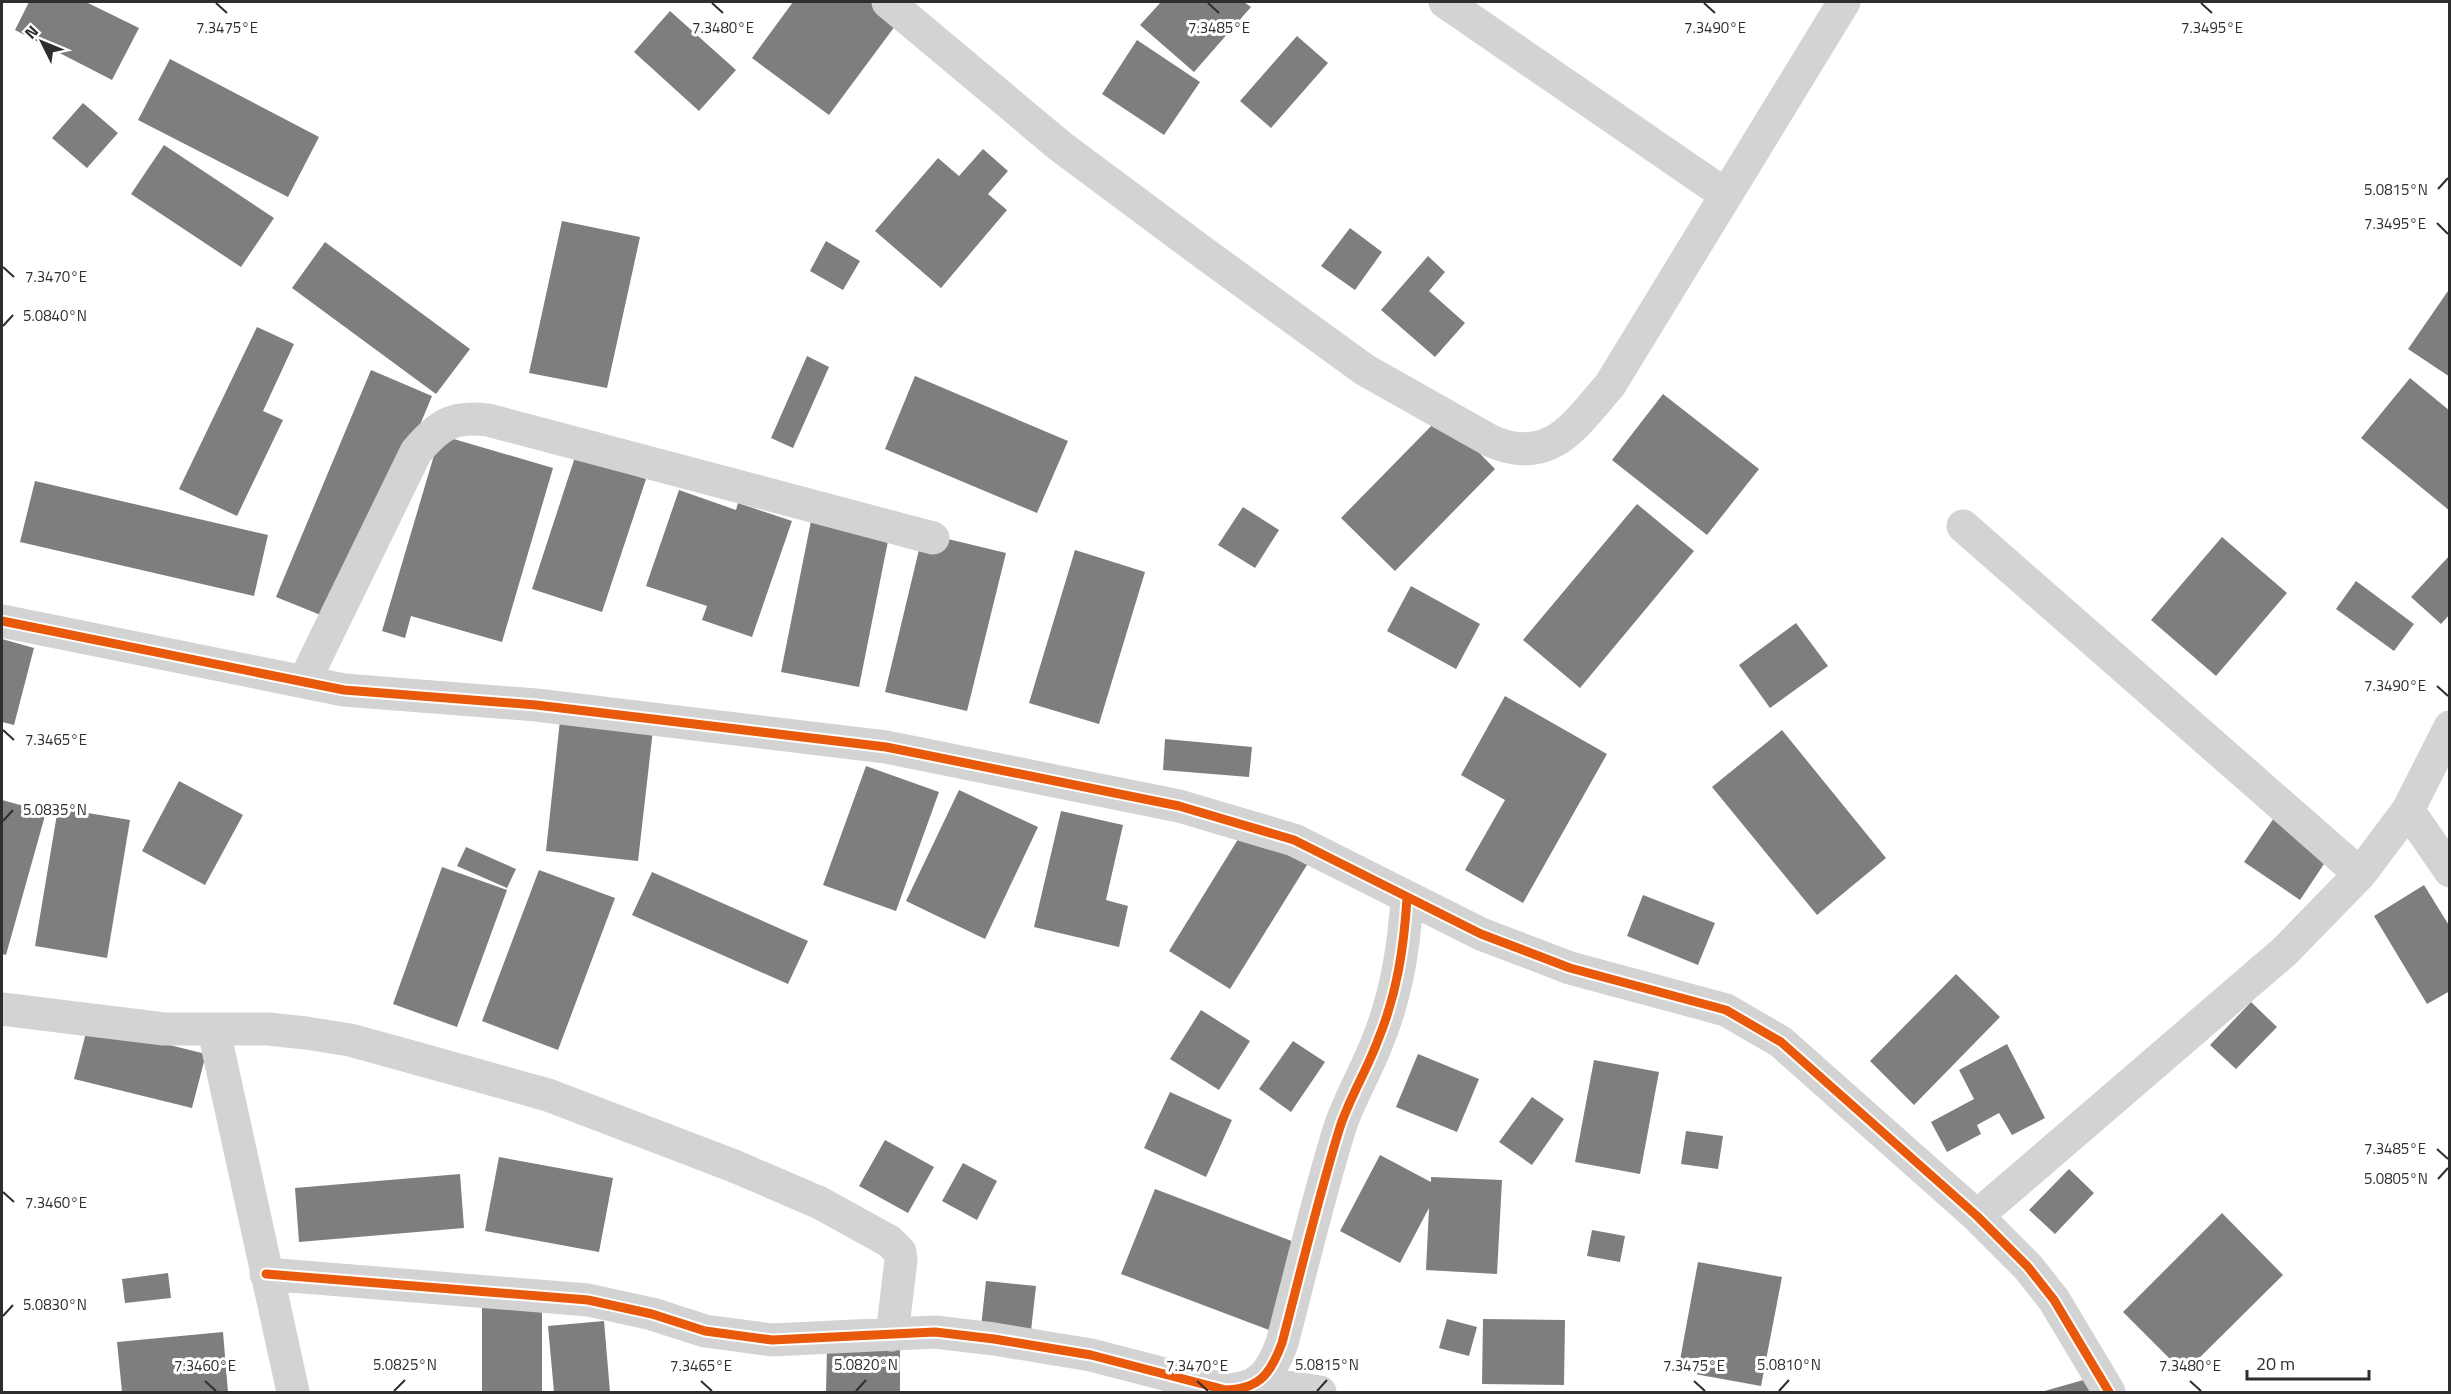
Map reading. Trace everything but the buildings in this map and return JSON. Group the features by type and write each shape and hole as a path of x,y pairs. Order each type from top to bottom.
{"street":[{"path":"888,2 1060,146 1365,370 1509,449 1531,449 1551,445 1577,423 1610,385 1844,2"},
{"path":"1445,2 1726,195"},
{"path":"304,682 416,452 432,434 465,417 488,420 933,538"},
{"path":"1963,526 2361,874"},
{"path":"2,621 344,690 537,705 886,747 1179,806 1294,840 1481,934 1570,968 1726,1010 1781,1042 1977,1216 2028,1268 2054,1300 2109,1392"},
{"path":"1977,1216 2285,951 2361,874 2408,810 2450,727"},
{"path":"2408,810 2450,871"},
{"path":"266,1274 588,1300 652,1314 705,1331 772,1340 935,1332 1091,1354 1226,1390 1244,1390 1274,1365 1341,1126 1354,1090 1378,1040 1396,987 1405,938 1407,898"},
{"path":"2,1009 164,1029 214,1031 268,1029 306,1032 350,1040 558,1099 734,1166 809,1198 889,1241 900,1252 892,1335"},
{"path":"214,1031 293,1392"},
{"path":"1256,1382 1320,1392"}],"cycle path":[{"path":"2,621 344,690 536,705 886,747 1179,806 1294,840 1481,934 1570,968 1726,1010 1781,1042 1977,1216 2028,1267 2054,1300 2109,1392"},
{"path":"266,1274 588,1300 652,1314 705,1331 772,1340 935,1332 1091,1355 1226,1390 1248,1386 1256,1383 1268,1371 1282,1343 1340,1127 1374,1051 1395,988 1402,952 1407,898"}]}
